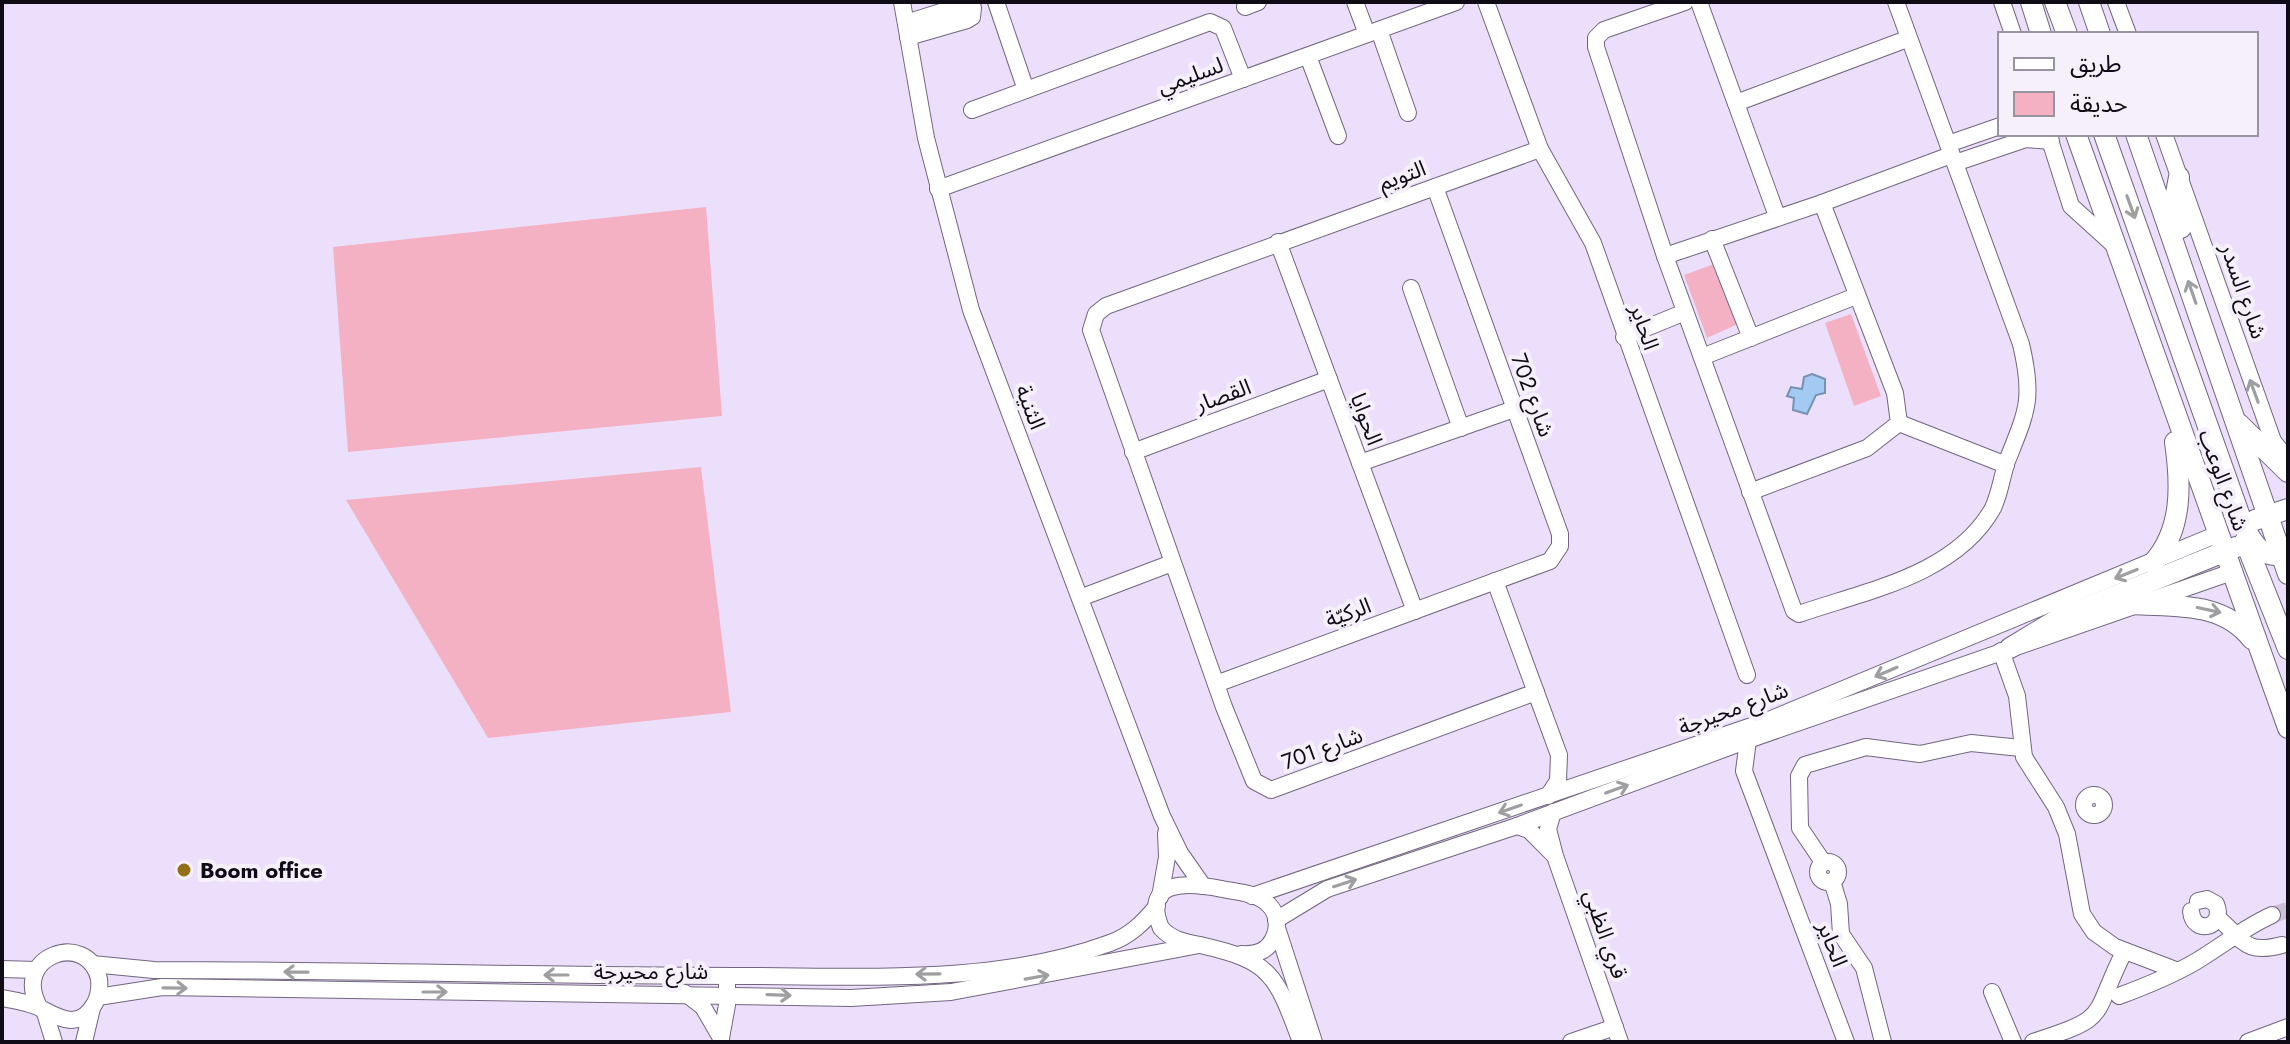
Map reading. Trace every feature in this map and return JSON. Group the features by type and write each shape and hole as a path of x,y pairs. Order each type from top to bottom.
{"main road":[{"path":"2031,2 2040,32"},
{"path":"2055,2 2066,32"},
{"path":"2089,2 2099,32"},
{"name":"شارع الوعب","path":"2077,136 2169,402 2288,728"},
{"path":"2105,136 2288,649"},
{"name":"شارع الوعب","path":"2137,136 2286,560"},
{"path":"2179,177 2175,199 2184,242 2182,264"},
{"path":"2153,563 2171,538 2179,495 2179,469 2169,402"},
{"path":"2235,420 2288,472"},
{"path":"2232,572 2235,555 2276,527 2288,509"},
{"path":"2005,649 2058,619 2221,543 2250,543 2264,553 2286,560"},
{"path":"2132,604 2201,608 2225,614 2246,631 2263,659"}],"street":[{"name":"الثنية","path":"902,2 938,189 971,310 1162,816 1180,853 1203,886"},
{"path":"996,2 1026,90"},
{"path":"1355,2 1373,32 1408,113"},
{"name":"الحاير","path":"1486,2 1540,149 1593,243 1747,675"},
{"path":"1685,2 1604,30 1596,42 1665,256 1794,611 1799,614 1932,565 1969,536 1993,507 2006,465 2026,420 2029,393 2026,366 1896,2"},
{"path":"1699,2 1777,216"},
{"path":"2002,2 2012,32"},
{"path":"2116,2 2127,32"},
{"name":"لسليمي","path":"938,189 1446,4"},
{"path":"907,30 967,20 981,5"},
{"path":"972,110 1210,22 1223,28 1243,79"},
{"path":"1736,103 1907,39"},
{"path":"1308,56 1338,136"},
{"path":"1665,256 1822,203 1951,154 1998,127"},
{"path":"2165,136 2179,177"},
{"path":"1951,154 2026,139 2049,138"},
{"name":"شارع الوعب","path":"2049,138 2071,206 2118,248"},
{"name":"التويم","path":"1278,242 1540,149"},
{"name":"شارع السدر","path":"2179,177 2273,441 2288,460"},
{"name":"شارع 702","path":"1435,187 1560,534 1560,546 1550,561 1495,581"},
{"path":"1822,203 1895,393 1899,423"},
{"path":"1712,239 1751,338"},
{"name":"الحوايا","path":"1278,242 1415,611"},
{"name":"شارع 701","path":"1278,242 1106,306 1096,314 1091,330 1249,775 1271,790 1536,692"},
{"path":"1411,288 1461,428"},
{"path":"1702,357 1856,296"},
{"path":"1624,337 1685,312"},
{"name":"القصار","path":"1133,452 1329,379"},
{"path":"1360,463 1514,409"},
{"path":"1899,423 2006,465"},
{"path":"1750,492 1867,448 1899,423"},
{"name":"شارع محيرجة","path":"1241,954 1251,955 1269,946 1277,924 1327,889 1517,826 1600,779 1769,720 2153,563 2221,543"},
{"path":"1080,598 1172,563"},
{"name":"شارع محيرجة","path":"1252,896 1710,754 2132,604 2232,572"},
{"path":"1495,581 1559,755 1558,781 1551,804"},
{"name":"الركيّة","path":"1216,684 1495,581"},
{"path":"2005,649 2017,696 2021,748 2058,812 2070,848 2082,914 2094,932 2124,952 2178,971"},
{"name":"الحاير","path":"1748,740 1744,771 1846,1042"},
{"path":"1878,1041 1864,968 1841,934 1839,904 1832,881 1838,874 1837,867 1833,863 1823,862 1800,828 1799,776 1808,763 1866,747 1920,754 1971,743 2021,748"},
{"path":"1710,754 1726,758 1744,771"},
{"path":"1559,755 1576,773 1600,779"},
{"name":"قري الظبي","path":"1551,804 1548,829 1555,856 1618,1035 1571,1042"},
{"path":"2058,812 2083,807"},
{"name":"الثنية","path":"1158,902 1167,857 1162,816"},
{"name":"قري الظبي","path":"1517,826 1529,830 1555,856"},
{"path":"1301,1042 1278,985 1262,967 1241,954 1168,936 1156,917 1158,902 1178,884 1252,896 1268,904 1314,1042"},
{"name":"شارع محيرجة","path":"92,964 154,970 727,976 939,974 990,969 1108,944 1135,929 1158,902"},
{"path":"2194,906 2195,923 2203,927 2212,925 2218,918 2254,948 2282,945"},
{"path":"2119,996 2178,971 2215,950 2234,933 2272,915"},
{"name":"شارع محيرجة","path":"95,1003 162,987 727,993 851,998 951,992 1199,945"},
{"path":"54,1042 32,990 36,970 42,961 62,952 83,956 92,964 100,986 84,1042"},
{"path":"2033,1042 2081,1026 2093,1018 2104,1002 2124,952"},
{"path":"2,969 36,970"},
{"path":"722,1040 727,976"},
{"path":"1992,992 2013,1042"},
{"path":"685,993 703,1007 722,1040"},
{"path":"2,998 64,1020 74,1019 95,1003"},
{"path":"2248,1042 2286,1033"}],"green space":[{"path":"706,207 722,416 348,452 333,247"},
{"path":"1717,263 1738,324 1707,338 1684,275"},
{"path":"1851,314 1881,396 1854,406 1825,323"},
{"path":"701,467 731,712 488,738 346,500"}],"water":[{"path":"1812,374 1825,379 1825,393 1816,395 1807,414 1793,410 1794,398 1787,396 1791,387 1802,389 1804,377"}],"tunnel":[{"path":"2272,915 2288,910"}],"place":[{"name":"Boom office","path":"184,870"}]}
